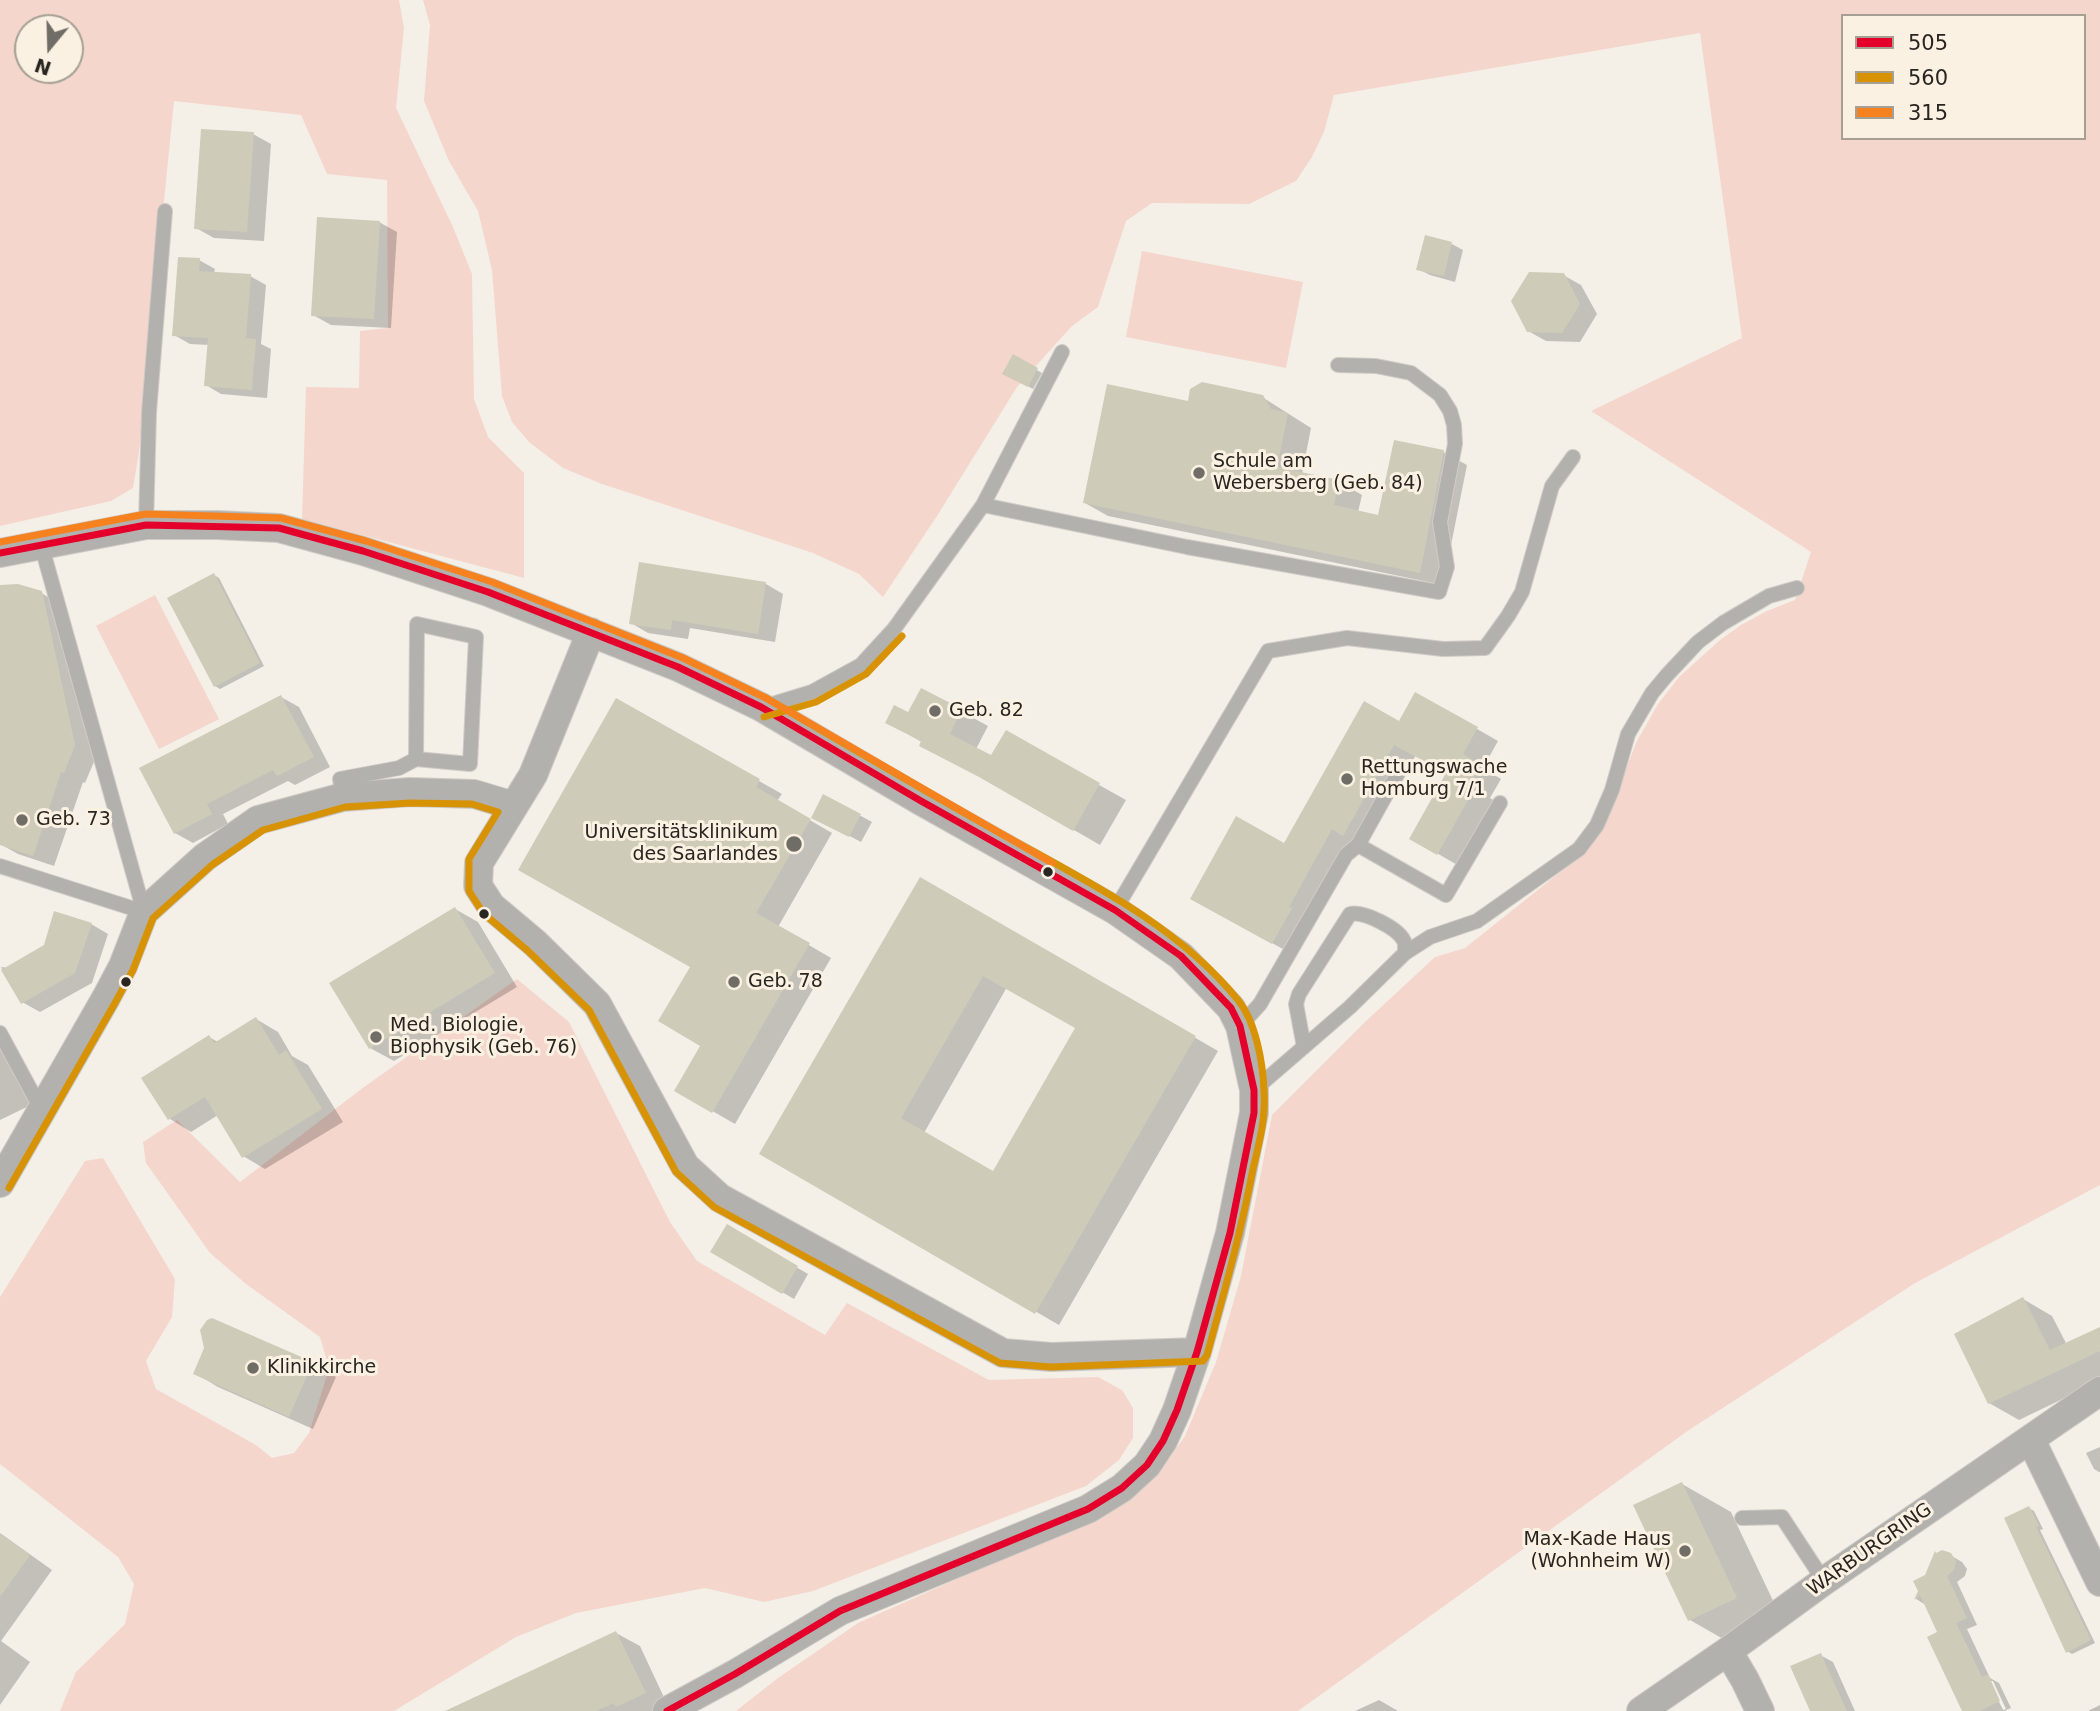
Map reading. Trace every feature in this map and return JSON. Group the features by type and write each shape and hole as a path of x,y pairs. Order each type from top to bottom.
{"street":[{"path":"0,553 146,525 279,528 363,551 488,592 678,667 761,707 1115,910 1181,956 1231,1008 1262,1084 1230,1233 1198,1352 1177,1410 1163,1441 1147,1465 1122,1488 1088,1509 840,1611 667,1711"},
{"path":"590,632 533,775 480,863 478,886 491,906 535,943 597,1004 685,1166 720,1198 1003,1353 1051,1357 1198,1352"},
{"path":"0,1183 106,998 123,966 144,912 205,857 258,820 343,797 410,792 474,794 514,806"},
{"name":"WARBURGRING","path":"1641,1711 2100,1391"},
{"path":"2031,1440 2100,1582"},
{"path":"1728,1651 1759,1711"}],"lane":[{"path":"146,525 149,412 165,211"},
{"path":"761,707 813,692 861,665 894,629 984,505 1062,352"},
{"path":"984,505 1187,547 1438,592 1447,567 1440,522 1455,443 1450,411 1440,395 1411,373 1376,366 1338,365"},
{"path":"1115,910 1268,651 1347,638 1443,649 1485,648 1521,592 1552,486 1573,457"},
{"path":"41,544 144,912"},
{"path":"1262,1084 1350,1007 1405,953 1430,937 1477,921 1579,849 1597,825 1612,790 1628,734 1652,693 1667,675 1698,642 1723,623 1769,596 1797,588"},
{"path":"343,797 340,779 399,768 416,759 470,764 476,637 417,624 416,759"},
{"path":"1240,1026 1260,1004 1346,855 1358,845 1402,766"},
{"path":"1358,845 1446,895 1500,803"},
{"path":"0,866 144,912"},
{"path":"1304,1047 1296,1004 1299,994 1350,914 1368,914 1399,934 1404,942 1405,953"},
{"path":"0,1033 41,1109"},
{"path":"1742,1518 1783,1517 1824,1581"}],"shaded area":[{"path":"0,0 399,0 404,28 396,108 453,227 472,274 474,399 488,437 524,473 524,578 302,519 306,387 359,388 360,331 388,328 387,180 327,174 301,115 174,101 139,452 133,488 111,501 0,526"},
{"path":"423,0 2100,0 2100,1185 1915,1283 1689,1430 1298,1711 736,1711 778,1678 858,1623 1094,1518 1139,1490 1161,1470 1185,1436 1216,1362 1241,1276 1272,1115 1435,957 1465,948 1574,861 1613,801 1637,741 1658,704 1679,677 1720,640 1767,611 1795,600 1811,552 1591,411 1742,338 1700,33 1334,95 1324,132 1296,181 1249,204 1152,203 1126,221 1098,307 1072,326 1017,387 883,597 859,574 813,553 602,484 563,468 529,442 512,422 502,396 492,270 478,211 449,161 424,101 430,25"},
{"path":"1142,251 1303,282 1286,368 1126,337"},
{"path":"155,595 219,719 159,749 96,626"},
{"path":"517,979 569,1022 670,1222 697,1261 825,1335 847,1303 989,1380 1098,1377 1122,1390 1133,1408 1133,1438 1119,1460 1086,1486 813,1591 764,1602 705,1588 576,1613 516,1637 394,1711 60,1711 76,1672 125,1624 134,1584 118,1557 0,1464 0,1297 85,1161 103,1158 175,1279 172,1317 146,1361 156,1389 256,1445 272,1458 294,1453 309,1433 329,1368 320,1337 246,1284 210,1253 146,1163 143,1142 177,1120 240,1182 364,1087"}],"building":[{"path":"201,129 254,132 247,232 194,229"},
{"path":"317,217 380,221 374,319 311,316"},
{"path":"1425,235 1452,242 1444,276 1416,270"},
{"path":"178,257 200,258 199,271 251,274 246,338 256,339 252,390 204,386 208,338 172,336"},
{"path":"1529,272 1564,273 1580,304 1562,333 1527,332 1511,301"},
{"path":"1013,354 1038,368 1028,387 1002,374"},
{"name":"Schule am Webersberg (Geb. 84)","path":"1202,382 1263,395 1271,409 1288,413 1277,467 1339,480 1334,505 1378,515 1394,440 1444,450 1420,573 1083,503 1107,384 1188,401 1190,389"},
{"path":"639,562 766,582 758,634 672,620 671,630 629,624"},
{"path":"214,573 260,663 214,687 167,598"},
{"path":"18,584 42,591 75,745 64,773 61,772 33,856 0,845 0,585"},
{"path":"921,688 962,709 950,734 991,755 1006,730 1100,783 1073,831 919,746 921,741 885,723 894,705 908,712"},
{"path":"1415,692 1478,727 1463,754 1481,765 1470,785 1475,788 1437,855 1409,839 1446,773 1394,745 1343,836 1332,829 1272,944 1190,899 1236,816 1284,843 1364,701 1399,721"},
{"path":"281,695 314,757 277,776 273,770 207,804 212,814 174,834 139,768"},
{"path":"616,698 760,779 756,787 811,819 756,913 810,943 712,1113 674,1091 700,1046 658,1021 690,967 518,870"},
{"path":"823,794 861,814 849,837 811,818"},
{"path":"920,877 1196,1036 1035,1314 759,1154","holes":["983,976 1075,1028 993,1171 901,1118"]},
{"name":"Med. Biologie, Biophysik (Geb. 76)","path":"455,907 495,973 369,1049 329,983"},
{"path":"54,911 92,923 75,973 21,1004 1,970 44,945"},
{"path":"256,1017 279,1055 286,1050 322,1109 242,1158 205,1097 168,1120 141,1078 209,1035 214,1043"},
{"path":"727,1224 798,1266 782,1294 710,1252"},
{"path":"2023,1297 2050,1350 2100,1327 2100,1351 1988,1404 1954,1334"},
{"name":"Klinikkirche","path":"212,1318 313,1362 289,1417 193,1374 204,1348 200,1330 207,1320"},
{"name":"Max-Kade Haus (Wohnheim W)","path":"1682,1482 1737,1598 1688,1621 1633,1505"},
{"path":"2029,1506 2039,1526 2036,1527 2091,1640 2066,1653 2004,1518"},
{"path":"0,1534 30,1555 0,1597"},
{"path":"1942,1550 1951,1553 1956,1561 1954,1570 1947,1576 1967,1618 1956,1623 1982,1677 1988,1674 2000,1701 1980,1711 1962,1711 1927,1637 1937,1632 1920,1595 1914,1600 1918,1591 1913,1581 1925,1575 1935,1551 1936,1553"},
{"path":"616,1631 646,1693 616,1707 614,1703 596,1711 445,1711"},
{"path":"1821,1653 1847,1711 1810,1711 1790,1666"}],"transit line":[{"name":"315","path":"0,542 146,514 281,518 366,541 492,582 683,658 766,698 1052,863"},
{"name":"505","path":"0,553 146,525 279,528 363,551 488,592 678,667 761,707 1115,910 1181,956 1231,1008 1240,1026 1254,1090 1254,1113 1230,1233 1197,1352 1177,1410 1163,1441 1147,1465 1122,1488 1088,1509 840,1611 667,1711"},
{"name":"560","path":"764,717 816,702 866,674 902,636"},
{"name":"560","path":"9,1188 133,970 153,918 212,865 263,830 345,807 410,803 472,804 498,812 469,859 469,891 483,913 528,951 589,1010 676,1172 714,1207 1000,1363 1051,1367 1203,1361 1207,1355 1232,1262 1263,1121 1264,1091 1260,1056 1254,1031 1244,1009 1213,972 1185,947 1123,903 766,698"}],"place":[{"name":"Schule am Webersberg (Geb. 84)","path":"1199,473"},
{"name":"Geb. 82","path":"935,711"},
{"name":"Rettungswache Homburg 7/1","path":"1347,779"},
{"name":"Geb. 73","path":"22,820"},
{"name":"Universitätsklinikum des Saarlandes","path":"794,844"},
{"name":"Geb. 78","path":"734,982"},
{"name":"Med. Biologie, Biophysik (Geb. 76)","path":"376,1037"},
{"name":"Klinikkirche","path":"253,1368"},
{"name":"Max-Kade Haus (Wohnheim W)","path":"1685,1551"}]}
